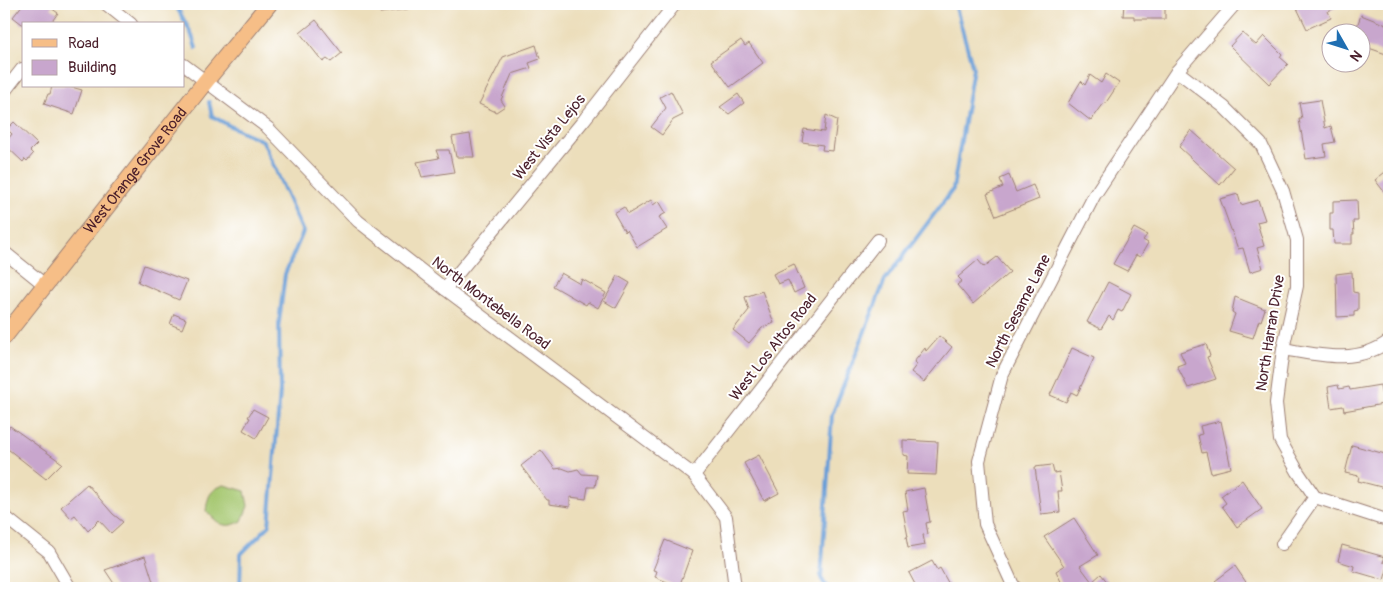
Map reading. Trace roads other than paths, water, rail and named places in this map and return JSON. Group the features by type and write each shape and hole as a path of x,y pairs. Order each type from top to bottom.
{"main road":[{"name":"West Orange Grove Road","path":"4,337 205,82 269,4"}],"street":[{"path":"106,4 129,22"},
{"name":"West Vista Lejos","path":"445,289 584,120 675,4"},
{"name":"North Sesame Lane","path":"1015,588 986,524 979,461 1002,375 1094,196 1177,71 1235,4"},
{"name":"North Montebella Road","path":"185,66 268,128 358,221 445,289 694,474 726,517 735,588"},
{"path":"4,92 22,69"},
{"name":"North Harran Drive","path":"1177,71 1224,107 1261,144 1282,191 1297,240 1296,286 1283,349 1276,403 1280,440 1315,497"},
{"name":"West Los Altos Road","path":"694,474 878,240"},
{"path":"4,252 45,285"},
{"path":"1283,349 1334,357 1362,354 1380,349 1389,341"},
{"path":"1282,544 1315,497 1389,520"},
{"path":"4,516 49,552 70,588"}],"waterway":[{"path":"175,4 185,22"},
{"path":"827,588 821,578 832,415 885,280 953,189 973,68 955,4"},
{"path":"185,22 196,48"},
{"path":"209,102 212,116 263,141 303,232 285,274 279,322 280,391 269,526 241,554 240,588"}]}
